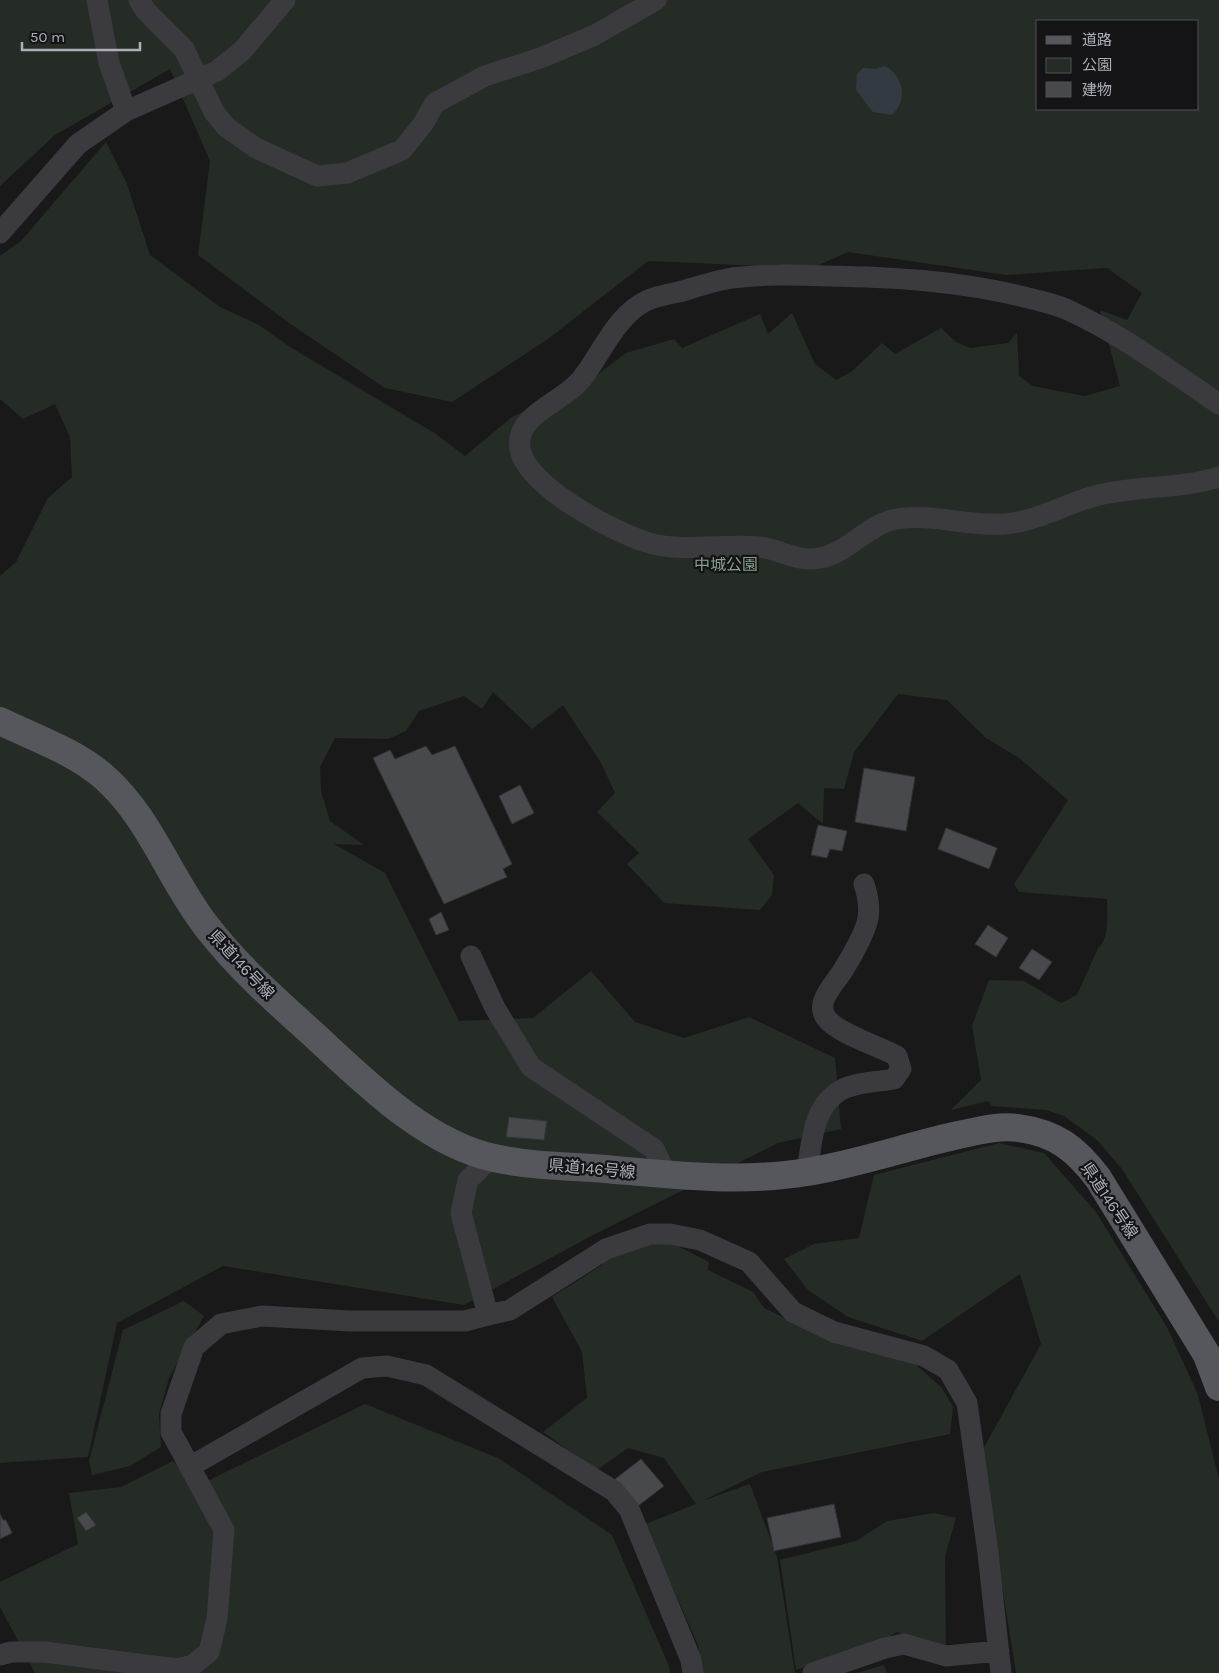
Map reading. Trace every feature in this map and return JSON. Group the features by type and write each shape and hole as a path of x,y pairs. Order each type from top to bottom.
{"main road":[{"name":"県道146号線","path":"0,721 77,758 102,775 122,794 207,927 269,995 384,1097 436,1136 468,1151 491,1158 516,1162 702,1178 759,1177 807,1172 981,1130 1014,1127 1040,1132 1062,1142 1082,1157 1098,1178 1207,1355 1219,1387"}],"street":[{"path":"98,0 109,62 126,111"},
{"path":"139,0 146,11 184,49 214,112 226,127 256,148 317,176 347,173 402,150 423,124 435,103 485,76 543,57 594,35 656,0"},
{"path":"0,234 78,144 126,111 217,71 242,51 285,0"},
{"path":"1219,404 1120,337 1062,307 1006,292 932,280 775,275 729,278 647,300 630,314 607,340 582,379 567,394 531,417 521,430 519,446 524,464 545,485 591,517 649,543 678,547 763,547 791,556 812,559 823,558 881,524 895,519 922,518 1003,524 1050,513 1096,496 1191,485 1219,477"},
{"path":"807,1172 816,1117 826,1102 848,1088 894,1079 901,1069 897,1056 845,1032 824,1016 823,1000 844,969 868,920 869,899 864,884"},
{"path":"471,956 495,1008 531,1067 654,1149 666,1174"},
{"path":"488,1316 461,1213 468,1180 491,1158"},
{"path":"0,1655 11,1652 44,1652 177,1669 193,1665 209,1652 217,1619 224,1530 171,1432 172,1414 194,1347 221,1324 262,1316 350,1320 456,1321 488,1316 510,1310 606,1249 650,1234 670,1234 700,1240 749,1262 793,1312 834,1332 924,1356 948,1370 967,1403 1001,1673"},
{"path":"191,1466 362,1368 387,1366 426,1375 614,1491 629,1509 691,1660 693,1673"},
{"path":"814,1673 885,1648 904,1644 946,1656 999,1651"}],"green space":[{"name":"中城公園","path":"0,0 1219,0 1219,1322 1122,1169 1097,1140 1064,1116 1046,1110 992,1106 988,1101 951,1110 981,1080 972,1026 989,980 1024,981 1061,1003 1077,995 1098,948 1102,944 1107,925 1107,899 1019,892 1014,884 1068,800 1019,758 986,738 947,700 898,694 854,752 844,789 824,788 823,824 798,803 748,839 774,875 772,895 760,910 664,903 627,864 639,853 597,812 615,793 601,763 563,705 532,729 493,692 482,709 464,696 419,711 406,731 388,739 335,738 320,767 321,791 330,821 364,845 334,844 385,873 459,1021 533,1018 591,971 635,1022 684,1038 749,1017 835,1058 841,1129 778,1143 593,1235 464,1305 223,1266 117,1323 88,1457 0,1463 0,576 16,562 48,498 72,477 70,437 55,404 23,419 0,399 0,256 21,241 106,142 127,184 150,255 220,307 259,325 290,347 436,434 465,456 512,417 593,378 626,353 674,339 682,348 760,314 768,334 792,313 815,364 836,380 851,372 882,343 895,354 941,328 956,342 970,348 1008,343 1017,333 1019,376 1033,386 1084,396 1120,386 1100,310 1127,320 1142,293 1107,268 1006,275 848,252 812,268 648,261 548,339 452,402 385,388 289,323 198,255 210,161 170,69 55,135 0,186"},
{"path":"999,1143 1044,1153 1096,1212 1168,1329 1198,1395 1219,1479 1219,1673 1016,1673 981,1453 1041,1344 1020,1274 922,1341 848,1317 808,1290 784,1259 814,1244 859,1238 874,1175"},
{"path":"649,1239 668,1241 709,1262 708,1270 753,1292 764,1308 824,1337 913,1362 942,1388 953,1407 950,1434 762,1472 702,1501 750,1484 777,1557 795,1673 702,1673 698,1645 645,1524 696,1504 664,1458 628,1448 597,1470 543,1432 587,1398 582,1352 552,1297 602,1265 601,1260"},
{"path":"184,1301 204,1316 169,1378 159,1414 161,1447 130,1466 92,1475 89,1461 123,1330"},
{"path":"365,1404 498,1458 612,1535 669,1666 670,1673 35,1673 0,1607 0,1582 78,1544 69,1493 121,1487 173,1461 195,1487"},
{"path":"934,1513 956,1518 945,1556 946,1650 897,1632 873,1645 796,1670 780,1560 856,1541 887,1521"},
{"path":"884,1665 887,1673 856,1673"}],"shaded area":[{"path":"885,66 896,76 902,88 901,102 892,115 873,112 856,90 857,74 863,68 876,69"}],"building":[{"path":"426,746 432,755 455,746 512,864 503,869 507,877 444,904 373,758 390,750 395,759"},
{"path":"864,768 915,777 906,831 855,822"},
{"path":"520,785 534,813 512,824 499,796"},
{"path":"818,825 847,831 842,851 830,849 827,858 811,855"},
{"path":"946,828 997,848 989,869 938,849"},
{"path":"441,912 449,930 436,935 429,919"},
{"path":"988,925 1008,938 996,957 975,944"},
{"path":"1032,949 1052,962 1039,980 1019,968"},
{"path":"509,1117 547,1121 544,1140 506,1137"},
{"path":"641,1459 664,1486 638,1506 614,1480"},
{"path":"834,1504 841,1537 774,1551 767,1518"},
{"path":"86,1512 96,1525 86,1531 77,1518"},
{"path":"0,1514 3,1520 6,1520 12,1533 0,1539"}]}
